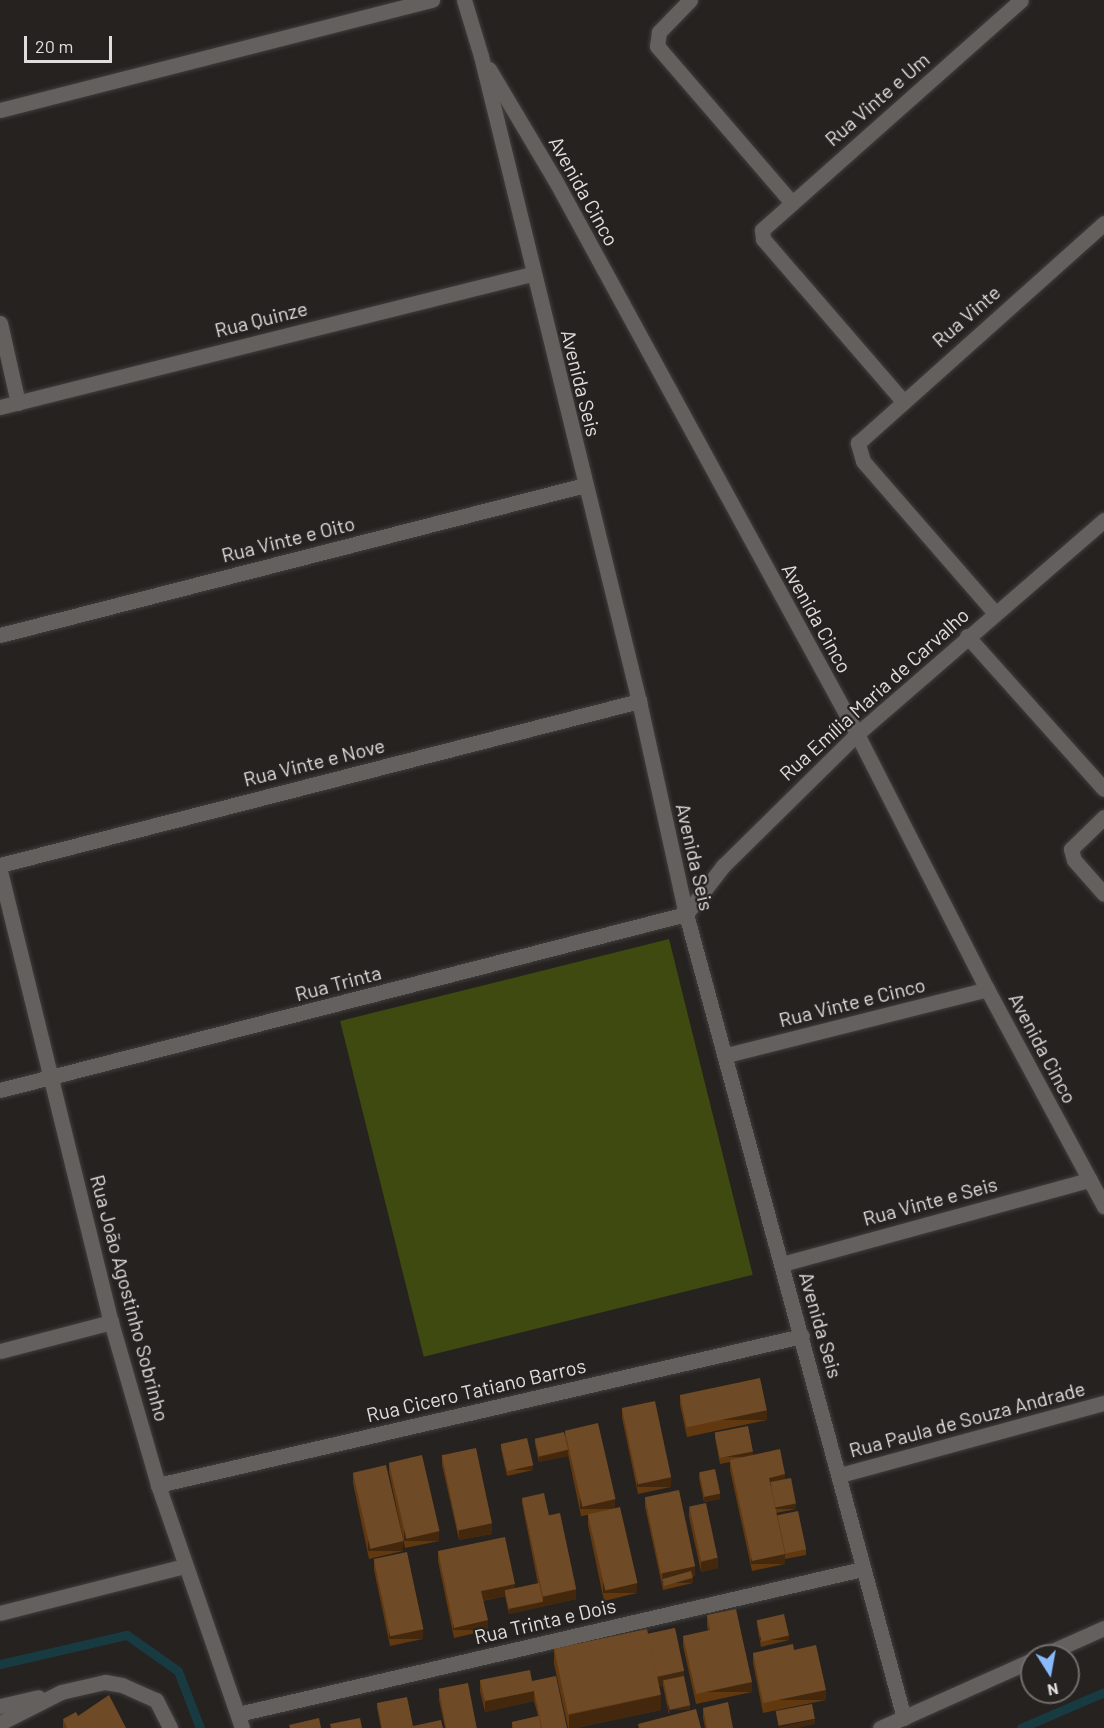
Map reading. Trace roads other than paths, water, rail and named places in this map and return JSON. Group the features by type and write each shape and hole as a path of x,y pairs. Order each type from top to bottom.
{"street":[{"path":"0,110 432,0"},
{"name":"Avenida Seis","path":"464,0 481,56 532,274 639,701 686,914 727,1055 840,1475 862,1569 904,1718"},
{"path":"690,0 657,38 662,54 791,202"},
{"name":"Rua Vinte e Um","path":"902,400 763,239 762,230 1021,0"},
{"name":"Avenida Cinco","path":"481,56 555,180 857,734 987,989 1104,1206"},
{"name":"Rua Vinte","path":"995,613 863,460 858,443 902,400 1104,223"},
{"name":"Rua Quinze","path":"0,407 532,274"},
{"path":"0,323 18,403"},
{"name":"Rua Vinte e Oito","path":"0,635 585,485"},
{"name":"Rua Emília Maria de Carvalho","path":"686,914 723,866 857,734 967,636 1104,520"},
{"path":"967,636 1104,789"},
{"name":"Rua Vinte e Nove","path":"0,864 639,701"},
{"path":"1104,817 1071,849 1074,860 1104,894"},
{"name":"Rua João Agostinho Sobrinho","path":"0,871 54,1078 111,1322 184,1566 240,1721"},
{"name":"Rua Trinta","path":"0,1090 686,914"},
{"name":"Rua Vinte e Cinco","path":"727,1055 987,989"},
{"name":"Rua Vinte e Seis","path":"782,1264 1090,1180"},
{"path":"0,1351 111,1322"},
{"name":"Rua Cicero Tatiano Barros","path":"158,1485 802,1336"},
{"name":"Rua Paula de Souza Andrade","path":"840,1475 1104,1403"},
{"path":"0,1613 184,1566"},
{"name":"Rua Trinta e Dois","path":"240,1721 862,1569"},
{"path":"1068,1644 1104,1628"},
{"path":"880,1728 1020,1665"},
{"path":"0,1706 105,1682 122,1685 156,1700 170,1728"},
{"path":"0,1723 61,1692"}],"waterway":[{"path":"0,1664 127,1635 178,1671 200,1728"},
{"path":"1021,1728 1104,1692"}]}
